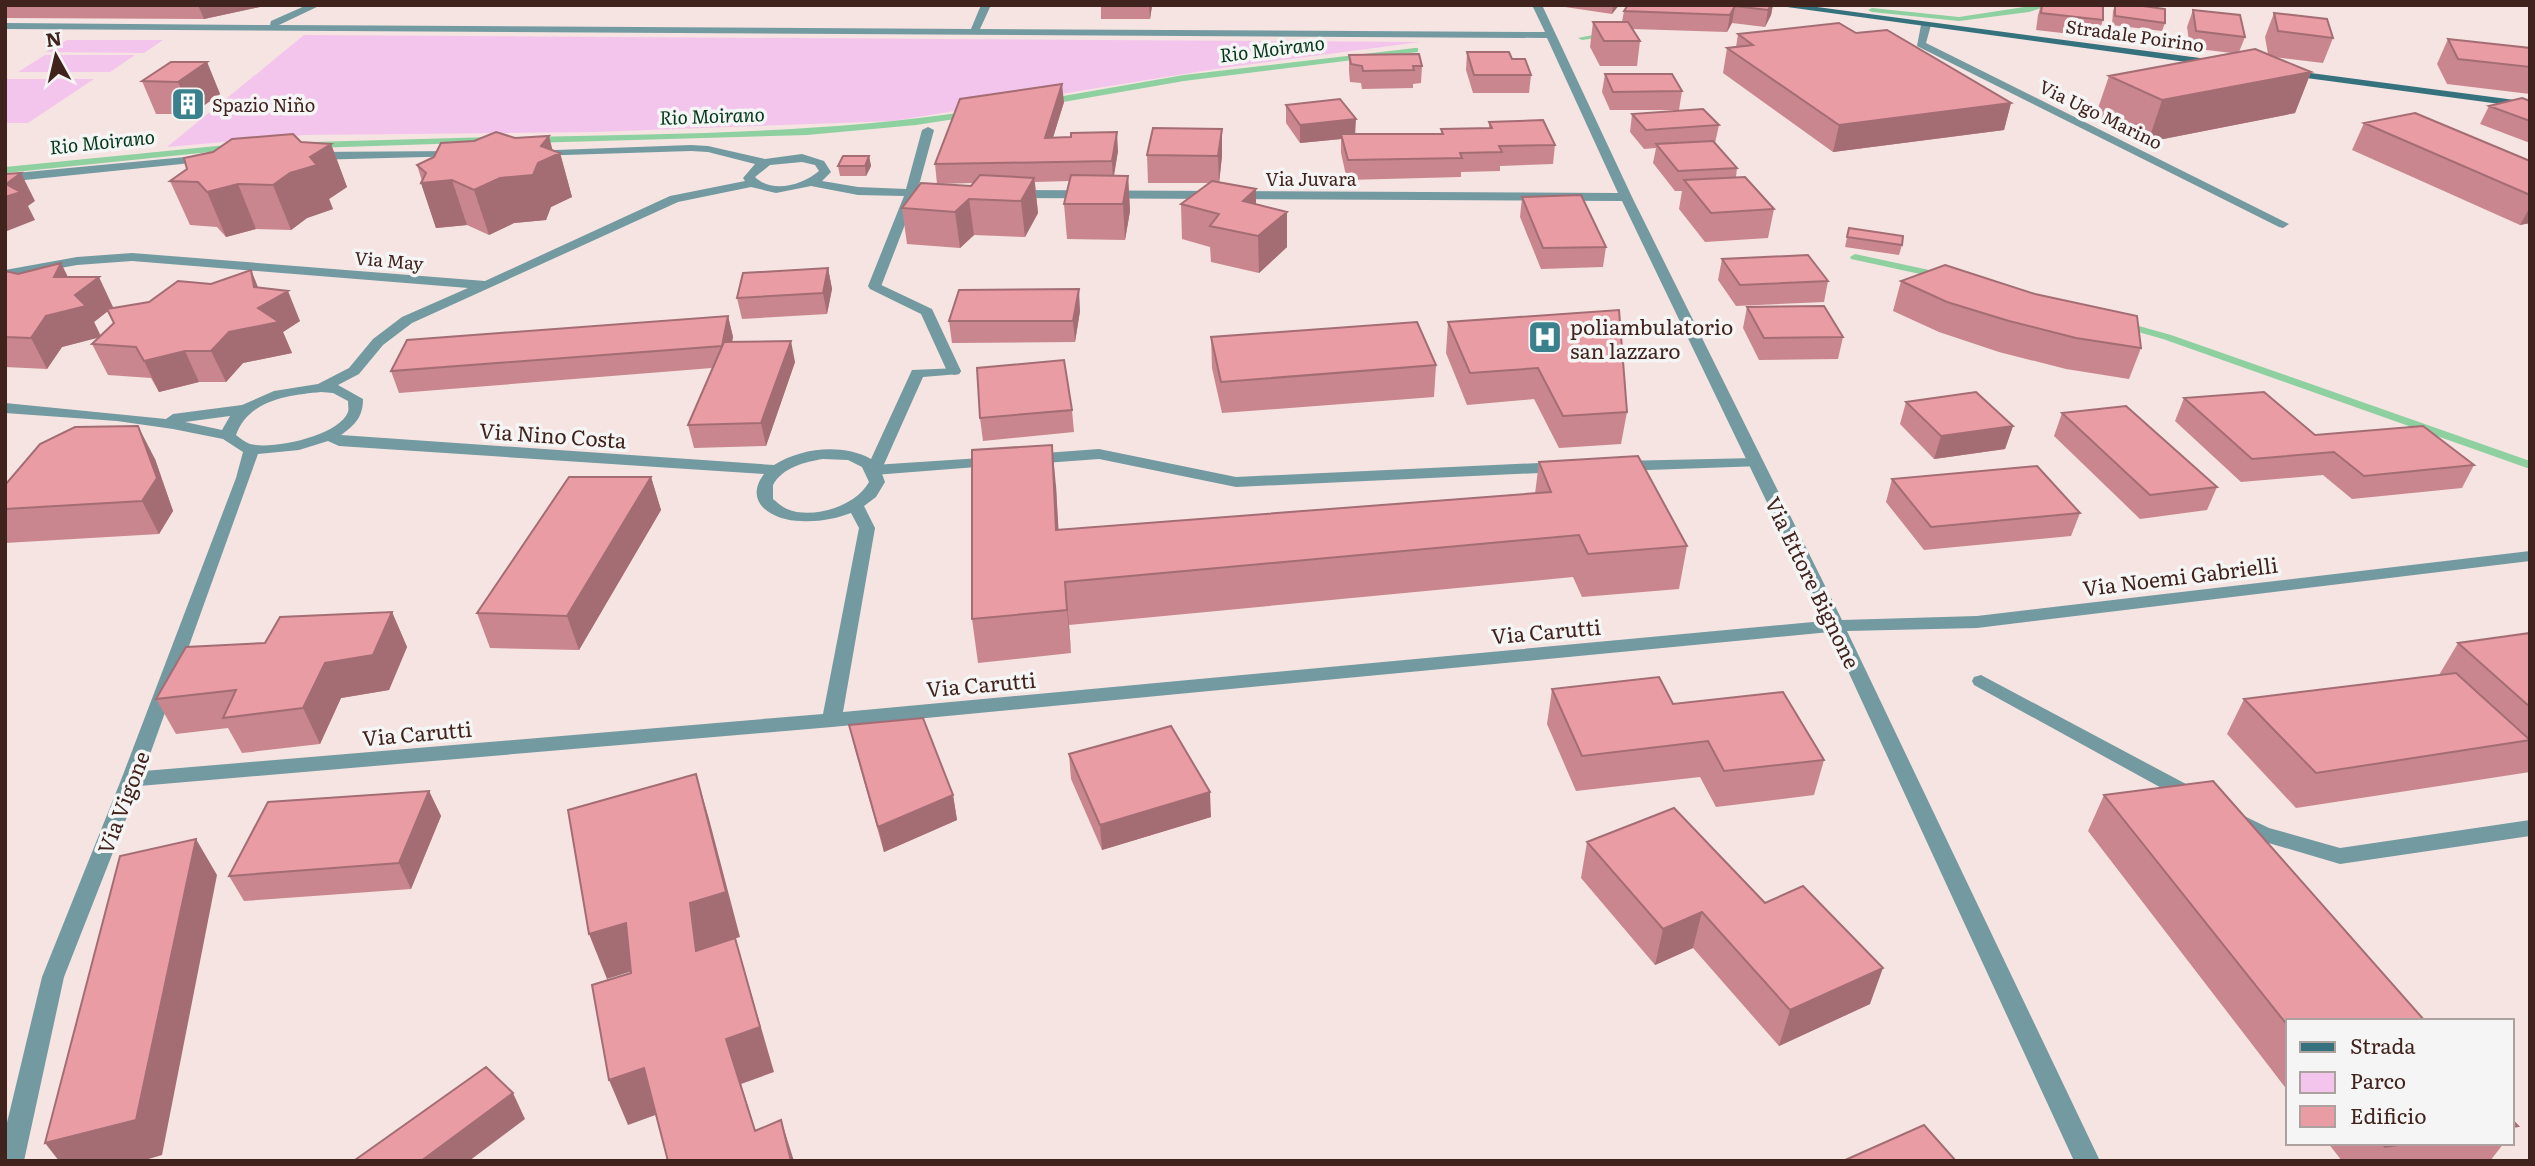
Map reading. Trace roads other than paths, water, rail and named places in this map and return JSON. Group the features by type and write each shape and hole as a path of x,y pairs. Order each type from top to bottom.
{"main road":[{"name":"Stradale Poirino","path":"1777,5 2226,65"},
{"path":"2280,72 2530,105"}],"street":[{"path":"268,26 316,5"},
{"path":"974,32 986,5"},
{"name":"Via Ettore Bignone","path":"1537,5 1626,197 1835,626 2087,1161"},
{"name":"Via Ugo Marino","path":"1926,25 1921,44 2283,224"},
{"path":"5,26 1551,35"},
{"path":"874,470 917,373 954,371 928,312 875,286 911,193 928,130"},
{"path":"526,153 700,148 766,163 802,158 820,163 825,173 812,183"},
{"path":"295,156 471,154"},
{"path":"5,178 226,158"},
{"path":"766,163 751,173 752,183 779,189 812,183 858,191 953,193"},
{"name":"Via May","path":"5,274 64,263 132,257 486,285 674,200 752,183"},
{"name":"Via Juvara","path":"994,193 1626,197"},
{"path":"348,393 354,371 378,342 407,320 486,285"},
{"path":"228,436 234,419 246,409 281,393 321,387 354,371"},
{"path":"5,408 152,422 228,436 239,445 252,449 291,448 329,435 354,416 358,407 356,399 348,393 321,387"},
{"path":"152,422 246,409"},
{"name":"Via Nino Costa","path":"329,435 339,441 776,470"},
{"name":"Via Vigone","path":"12,1161 53,977 131,780 244,478 252,449"},
{"path":"840,454 855,457 874,470 877,479 874,488 855,505 820,516 794,515 772,508 765,500 763,490 776,470 806,457 840,454"},
{"path":"874,470 1099,454 1236,482 1579,467"},
{"path":"1606,466 1756,463"},
{"path":"832,720 866,528 855,505"},
{"name":"Via Noemi Gabrielli","path":"1835,626 1977,622 2530,556"},
{"name":"Via Carutti","path":"131,780 199,772 832,720 1835,626"},
{"path":"1981,681 2262,834 2340,856 2530,828"}],"waterway":[{"path":"1872,10 1959,19 2029,10 2047,5"},
{"path":"1582,38 1608,34"},
{"name":"Rio Moirano","path":"1046,102 1184,78 1415,50"},
{"name":"Rio Moirano","path":"530,140 807,132 971,114"},
{"name":"Rio Moirano","path":"313,145 493,140"},
{"name":"Rio Moirano","path":"5,170 237,147"},
{"path":"1855,257 1943,276"},
{"path":"2121,324 2167,337 2530,465"}],"place":[{"name":"Spazio Niño","path":"188,104"},
{"name":"poliambulatorio san lazzaro","path":"1545,337"}]}
